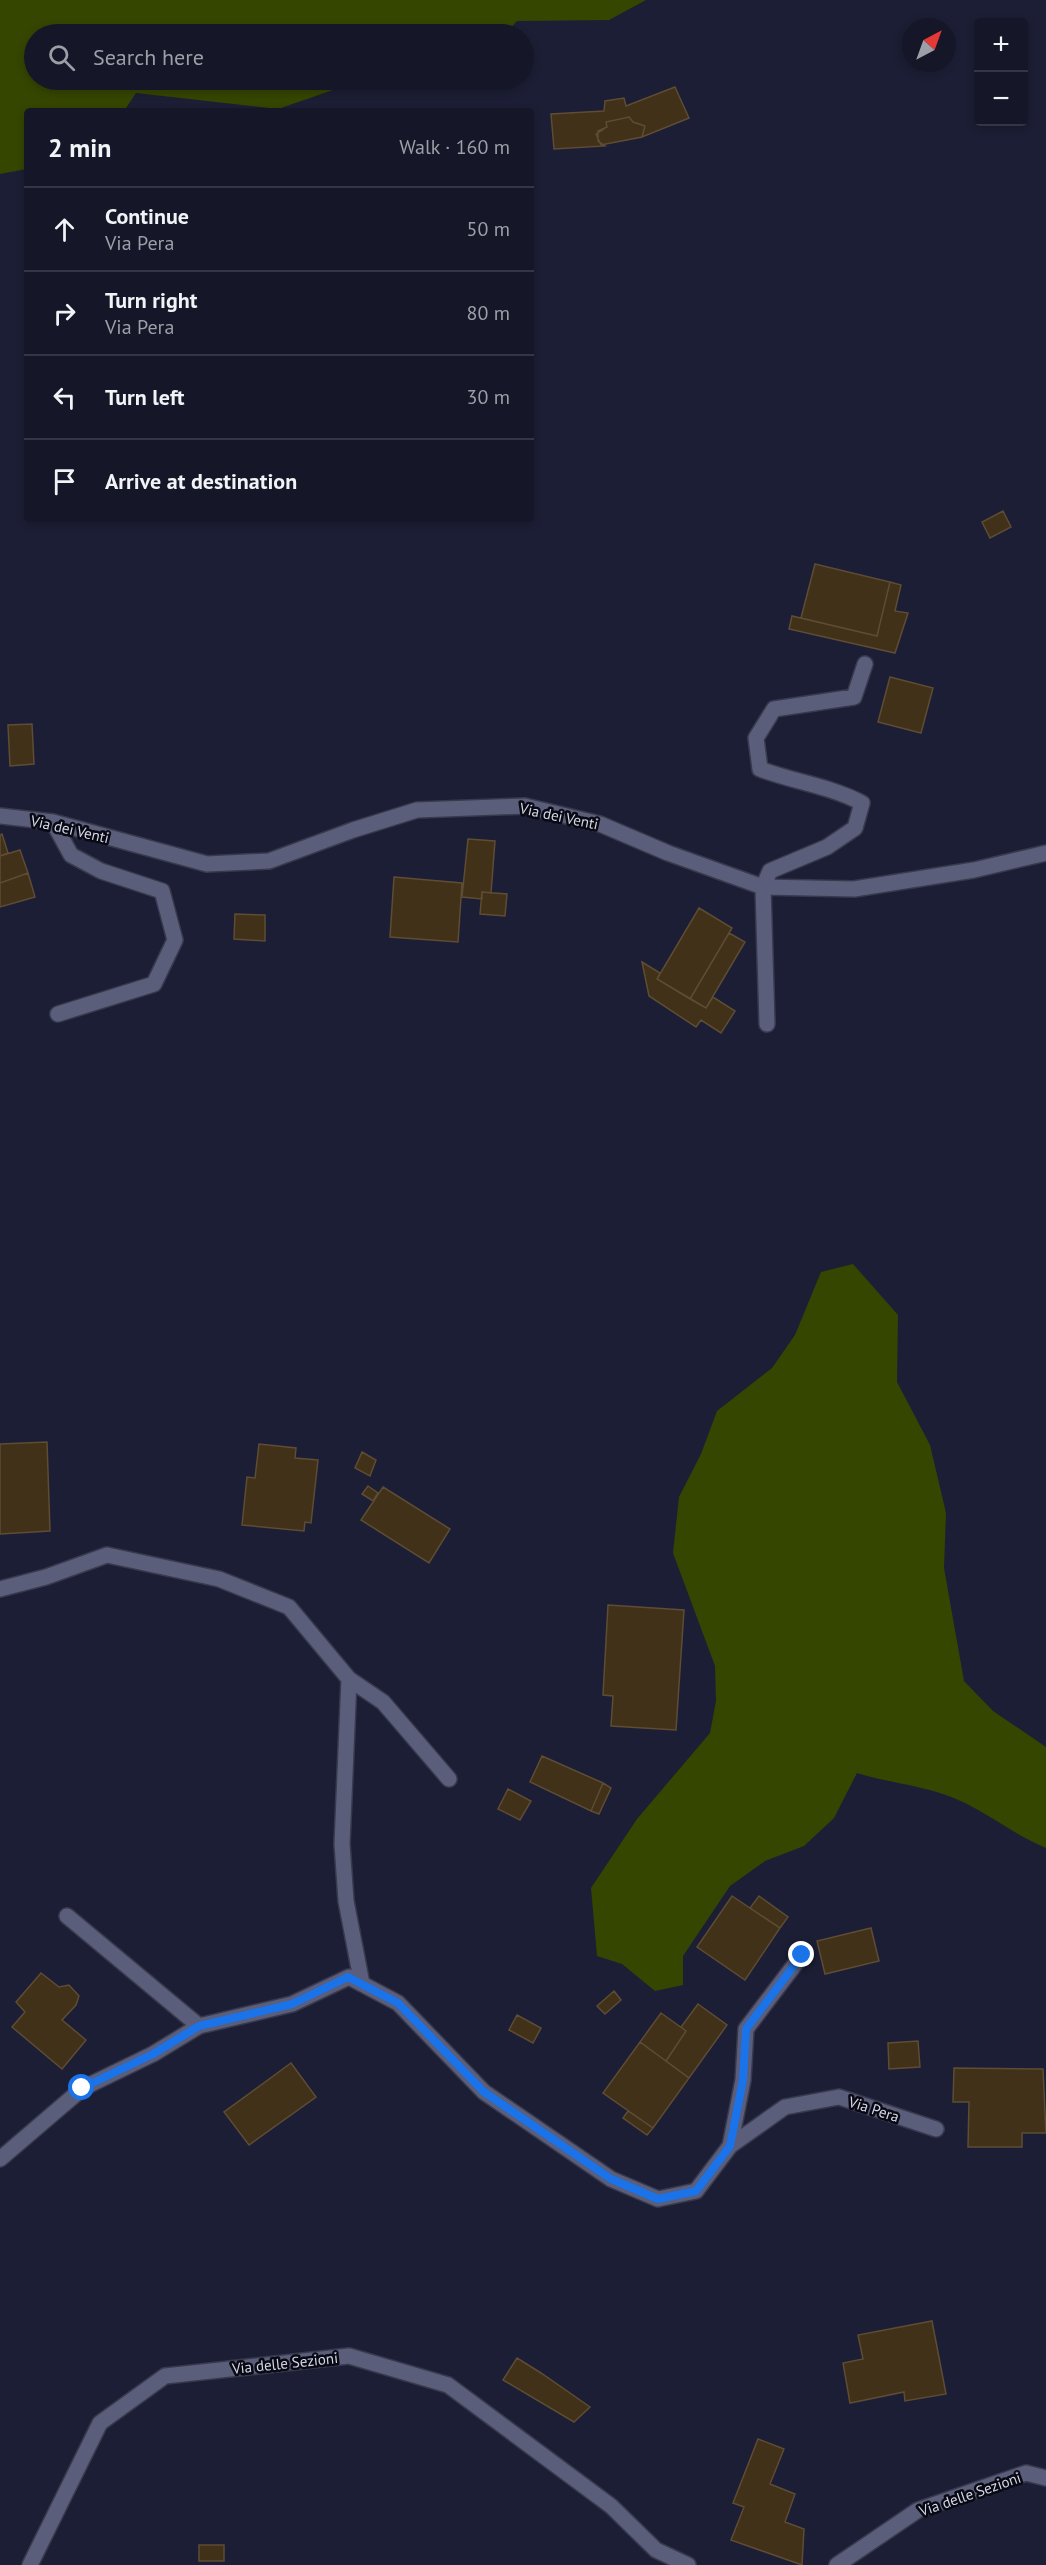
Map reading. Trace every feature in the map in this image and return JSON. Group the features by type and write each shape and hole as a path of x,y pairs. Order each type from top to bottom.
{"street":[{"path":"767,1024 763,886 770,871 827,847 855,828 862,803 838,791 792,781 760,769 756,738 774,709 854,697 864,664"},
{"name":"Via dei Venti","path":"0,816 53,822 207,864 269,861 353,830 417,810 525,806 600,824 668,853 763,886 854,889 974,870 1046,853"},
{"path":"53,822 71,855 101,871 162,891 175,940 154,984 58,1014"},
{"path":"0,1589 46,1577 107,1555 219,1579 289,1607 349,1679 383,1702 449,1779"},
{"path":"349,1679 342,1844 346,1901 362,1984"},
{"path":"67,1916 199,2026"},
{"path":"730,2146 743,2080 746,2029 802,1955"},
{"name":"Via Pera","path":"0,2159 82,2088 153,2054 199,2026 292,2004 348,1977 398,2003 484,2092 611,2179 658,2199 696,2191 730,2146 785,2107 839,2097 936,2129"},
{"name":"Via delle Sezioni","path":"30,2565 99,2423 165,2376 349,2356 448,2385 611,2506 656,2550 688,2565"},
{"name":"Via delle Sezioni","path":"837,2565 918,2510 1026,2473 1046,2478"}],"green space":[{"path":"0,0 646,0 609,20 517,21 514,24 24,24 24,90 333,90 281,108 136,93 126,108 24,108 24,170 0,174"},
{"path":"853,1264 898,1315 897,1382 930,1445 946,1513 944,1568 964,1681 993,1711 1046,1747 1046,1848 952,1797 857,1773 834,1818 804,1846 765,1861 730,1886 683,1956 683,1985 655,1991 622,1964 597,1956 591,1888 637,1819 710,1733 716,1701 715,1666 673,1553 679,1497 701,1454 717,1411 772,1368 795,1335 821,1272"}],"building":[{"path":"675,87 689,118 642,137 645,126 633,122 629,117 606,122 607,127 598,131 598,141 605,146 554,149 551,114 604,111 605,101 624,98 626,106"},
{"path":"629,117 633,122 645,126 642,137 601,145 596,134 607,127 606,122"},
{"path":"1003,511 1011,527 990,538 982,522"},
{"path":"815,564 890,582 877,636 801,618"},
{"path":"890,582 901,585 895,611 908,613 895,653 789,629 792,616 877,636"},
{"path":"890,677 933,688 921,733 878,722"},
{"path":"32,724 34,764 10,766 8,725"},
{"path":"2,834 8,853 0,856 0,835"},
{"path":"468,839 495,841 491,893 482,892 482,899 462,897"},
{"path":"20,850 28,873 0,883 0,856"},
{"path":"28,873 35,897 0,907 0,883"},
{"path":"394,877 462,883 458,942 390,937"},
{"path":"482,892 507,894 505,916 480,914"},
{"path":"699,908 732,928 690,999 657,979"},
{"path":"235,914 265,915 265,941 234,939"},
{"path":"729,933 745,942 706,1008 690,999"},
{"path":"642,962 660,973 657,979 706,1008 713,997 735,1011 721,1033 701,1020 696,1027 649,996"},
{"path":"47,1442 50,1531 0,1534 0,1444"},
{"path":"259,1444 296,1448 295,1458 318,1460 311,1523 305,1522 304,1531 242,1525 247,1477 255,1478"},
{"path":"362,1452 376,1460 370,1476 355,1468"},
{"path":"368,1486 378,1493 373,1501 362,1494"},
{"path":"383,1487 450,1529 429,1563 361,1520"},
{"path":"608,1605 684,1610 676,1730 611,1726 613,1696 603,1695"},
{"path":"542,1756 603,1783 591,1811 530,1782"},
{"path":"603,1783 611,1788 599,1814 591,1811"},
{"path":"508,1789 531,1801 520,1820 498,1809"},
{"path":"732,1896 780,1928 745,1980 697,1947"},
{"path":"759,1896 788,1917 780,1928 750,1908"},
{"path":"871,1928 879,1961 825,1974 817,1941"},
{"path":"41,1973 59,1987 69,1985 79,1996 76,2005 62,2020 86,2040 62,2069 12,2027 25,2012 16,2002"},
{"path":"614,1991 621,2000 605,2014 597,2006"},
{"path":"698,2004 727,2025 689,2078 666,2061 686,2031 681,2027"},
{"path":"661,2013 686,2031 666,2061 640,2042"},
{"path":"517,2015 541,2028 533,2043 509,2030"},
{"path":"918,2041 920,2067 889,2069 888,2043"},
{"path":"640,2042 689,2078 653,2128 603,2093"},
{"path":"291,2063 316,2097 249,2145 224,2112"},
{"path":"954,2068 1043,2069 1046,2133 1022,2133 1022,2147 968,2147 969,2102 953,2102"},
{"path":"628,2111 653,2128 647,2135 623,2118"},
{"path":"932,2321 946,2394 905,2401 904,2392 850,2403 843,2363 863,2359 858,2335"},
{"path":"517,2358 590,2407 574,2422 503,2380"},
{"path":"758,2439 784,2449 770,2484 795,2494 785,2522 804,2529 802,2565 731,2540 744,2507 733,2503"},
{"path":"199,2545 224,2545 224,2561 199,2561"}],"route":[{"path":"82,2088 153,2054 199,2026 292,2004 348,1977 398,2003 484,2092 611,2179 658,2199 696,2191 730,2146 743,2080 746,2029 802,1955"}]}
